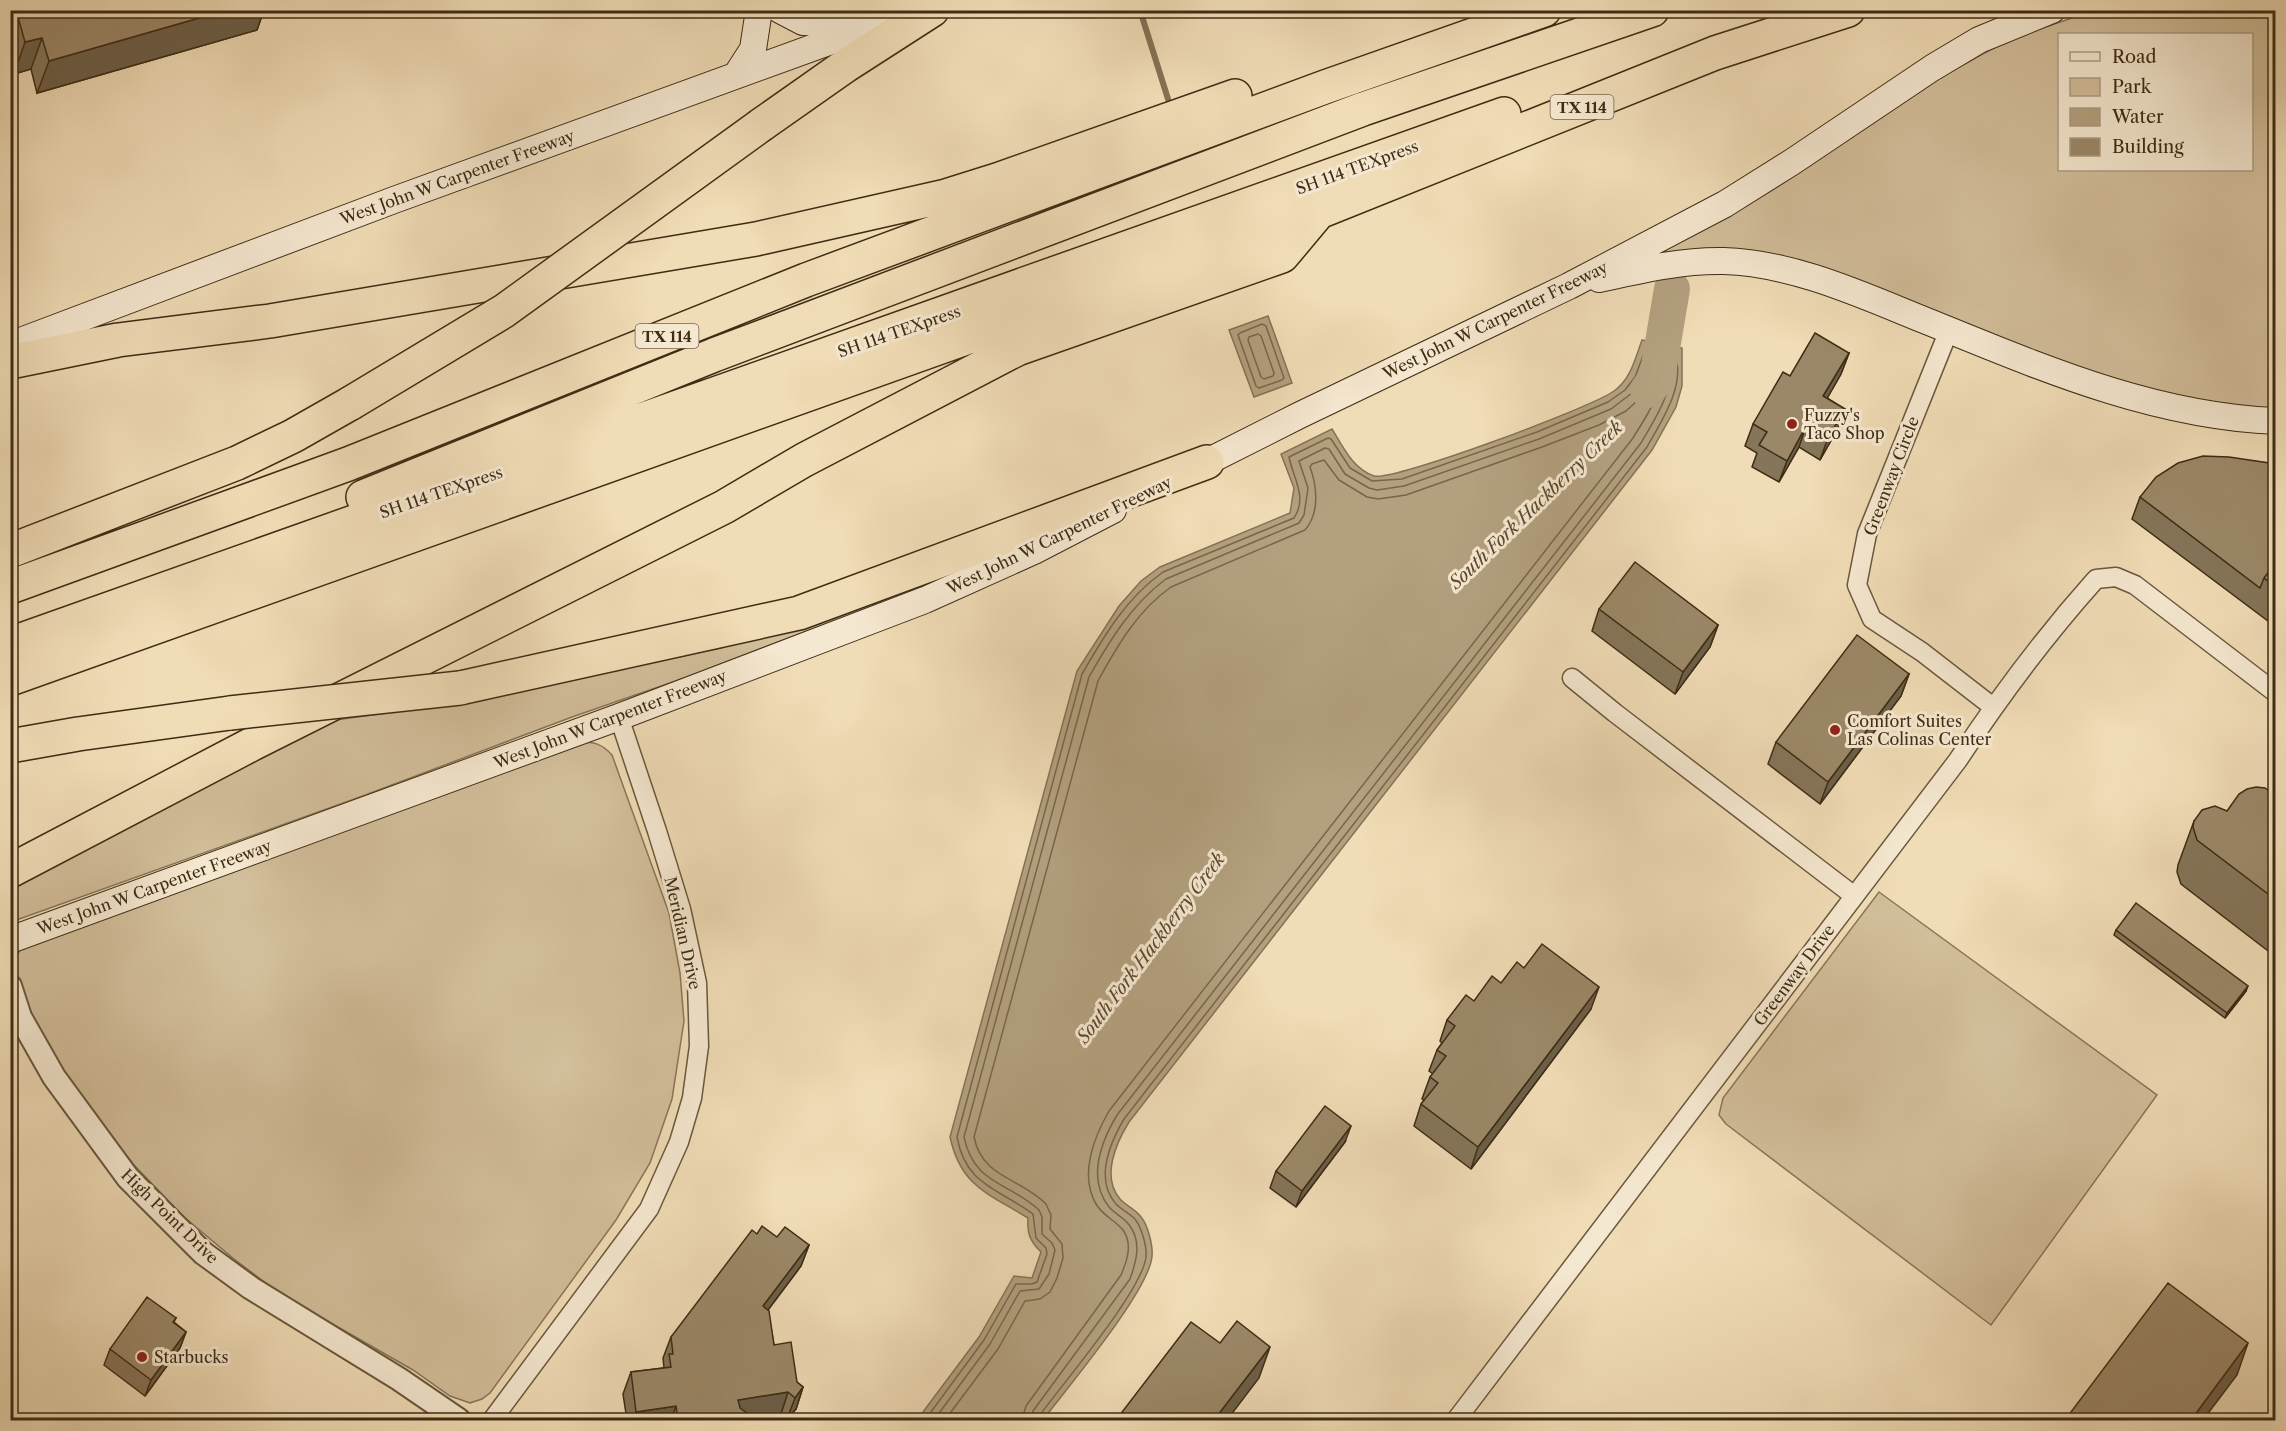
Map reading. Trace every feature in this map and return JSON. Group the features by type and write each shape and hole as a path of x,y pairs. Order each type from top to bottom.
{"highway":[{"path":"10,551 237,462 293,436 351,403 504,311 844,66 932,10"},
{"name":"TX 114","path":"10,587 348,464 806,280 1325,87 1544,10"},
{"name":"SH 114 TEXpress","path":"10,620 365,496 714,355 1363,109 1652,10"},
{"name":"SH 114 TEXpress","path":"10,644 1044,279 1634,68 1785,10"},
{"name":"TX 114","path":"10,679 1319,212 1716,53 1848,10"},
{"path":"10,362 118,340 270,321 756,239 946,196 1260,87 1325,87"},
{"path":"10,871 254,743 724,507 804,460 1017,349 1282,256 1319,212"},
{"path":"10,746 78,734 231,713 460,688 799,614 1207,462"}],"main road":[{"path":"737,74 753,49 759,10"},
{"path":"780,10 803,22 826,23 899,13"},
{"name":"West John W Carpenter Freeway","path":"10,940 619,717 935,595 1034,550 1207,462 1569,286 1725,204 1932,68 1979,40 2052,10"},
{"name":"West John W Carpenter Freeway","path":"10,345 384,204 845,36 899,13"},
{"path":"1569,286 1658,266 1726,261 1770,267 1837,285 2108,391 2197,413 2276,422"}],"street":[{"name":"Greenway Circle","path":"1949,330 1867,534 1857,585 1872,619 1922,652 1993,707"},
{"name":"Greenway Drive","path":"1456,1420 1958,760 1993,707 2054,627 2096,579 2116,577 2135,585 2276,693"},
{"path":"1572,678 1853,896"},
{"name":"Meridian Drive","path":"492,1420 649,1209 679,1142 692,1098 699,1046 697,983 674,886 619,717"},
{"name":"High Point Drive","path":"10,986 20,1017 54,1077 128,1178 203,1253 251,1288 399,1379 459,1420"}],"green space":[{"path":"2092,11 2275,11 2275,412 2209,405 2097,377 1933,312 1667,253 1663,250 1932,82 2008,40"},
{"path":"980,564 785,643 572,717 360,797 11,922 11,888 328,721 466,702 721,648"},
{"path":"580,742 598,744 612,755 669,913 680,973 684,1021 672,1099 650,1163 616,1220 490,1393 470,1403 450,1396 413,1370 280,1294 184,1217 134,1165 73,1087 26,1007 16,980 15,958 21,949"},
{"path":"1879,892 2157,1095 1991,1325 1726,1124 1719,1115 1723,1098"}],"water":[{"path":"1268,316 1292,383 1254,397 1229,330"},
{"path":"1642,340 1682,348 1682,386 1676,407 1652,450 1124,1130 1112,1160 1114,1190 1120,1199 1144,1221 1150,1236 1152,1256 1148,1272 1123,1315 1043,1420 917,1420 979,1337 1014,1276 1032,1278 1041,1252 1030,1237 1028,1218 989,1195 969,1178 961,1167 950,1137 1077,671 1119,606 1141,581 1160,567 1290,513 1294,488 1281,454 1332,429 1349,457 1367,473 1374,476 1389,475 1416,468 1534,427 1614,391 1625,381"}],"building":[{"path":"16,10 227,10 49,61 42,38 25,42"},
{"name":"Fuzzy's Taco Shop","path":"1815,333 1849,353 1823,396 1845,409 1828,438 1806,426 1787,461 1759,445 1767,432 1753,424 1783,372 1790,376"},
{"path":"2203,456 2229,457 2276,464 2276,562 2264,578 2260,588 2140,497 2156,477 2178,463"},
{"path":"1635,562 1718,625 1683,672 1599,609"},
{"path":"2276,562 2276,587 2264,578"},
{"name":"Comfort Suites Las Colinas Center","path":"1857,635 1909,674 1828,782 1776,742"},
{"path":"2256,787 2265,788 2276,796 2276,900 2197,840 2193,827 2194,821 2202,810 2215,806 2227,811 2239,794"},
{"path":"2136,903 2248,986 2227,1013 2116,930"},
{"path":"1542,944 1599,987 1478,1147 1421,1104 1438,1083 1430,1077 1446,1056 1437,1050 1455,1026 1447,1020 1466,995 1474,1001 1492,976 1501,983 1517,962 1524,968"},
{"path":"1325,1106 1351,1126 1302,1191 1276,1171"},
{"path":"762,1226 777,1237 785,1227 809,1245 763,1306 769,1311 774,1345 791,1342 797,1382 803,1387 795,1398 788,1392 738,1400 740,1408 756,1420 682,1420 678,1419 676,1406 636,1412 631,1372 671,1367 669,1354 673,1354 671,1337 752,1230 757,1234"},
{"path":"2168,1283 2248,1343 2191,1420 2065,1420"},
{"name":"Starbucks","path":"147,1297 176,1318 173,1322 186,1332 151,1380 110,1349"},
{"path":"1237,1321 1270,1347 1214,1420 1116,1420 1191,1322 1220,1343"}],"waterway":[{"name":"South Fork Hackberry Creek","path":"1140,10 1168,99"},
{"name":"South Fork Hackberry Creek","path":"1648,390 1657,378 1672,289"}],"place":[{"name":"Fuzzy's Taco Shop","path":"1792,424"},
{"name":"Comfort Suites Las Colinas Center","path":"1835,730"},
{"name":"Starbucks","path":"142,1357"}]}
